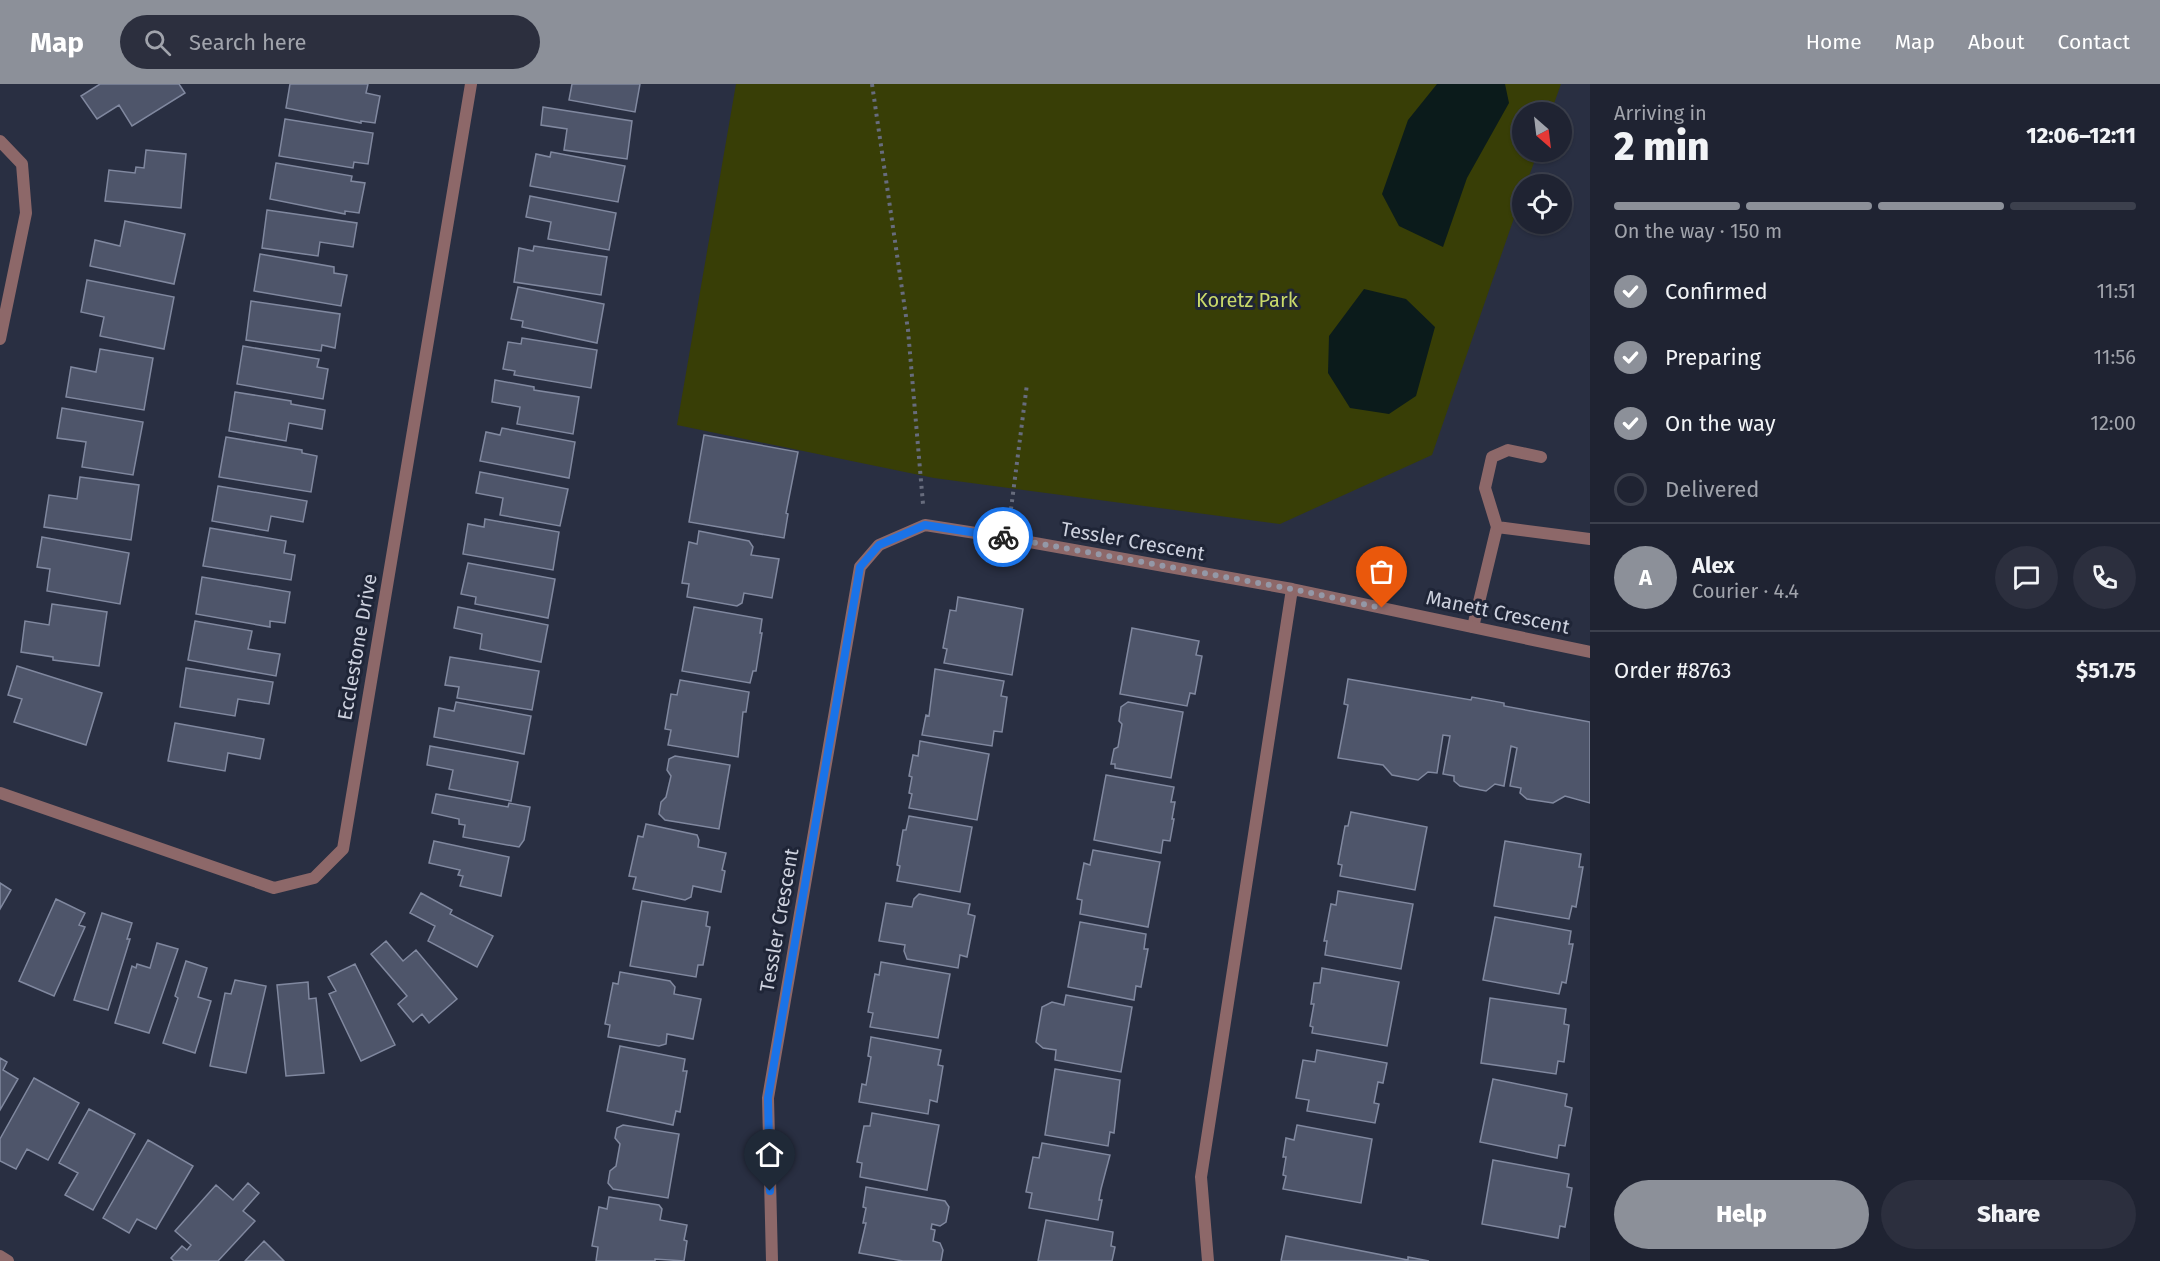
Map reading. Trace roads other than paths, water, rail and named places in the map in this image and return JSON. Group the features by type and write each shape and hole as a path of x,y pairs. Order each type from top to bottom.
{"street":[{"name":"Ecclestone Drive","path":"0,793 274,888 314,878 343,849 471,84"},
{"path":"0,141 22,164 26,213 0,339"},
{"path":"1473,627 1497,527 1485,488 1492,457 1508,450 1541,457"},
{"name":"Tessler Crescent","path":"772,1261 768,1098 860,567 879,545 925,525 1292,589"},
{"path":"1497,527 1590,539"},
{"path":"1209,1261 1201,1177 1292,589"},
{"name":"Manett Crescent","path":"1292,589 1590,652"},
{"path":"0,1256 8,1261"}],"park label":[{"name":"Koretz Park","path":"1247,300"}]}
